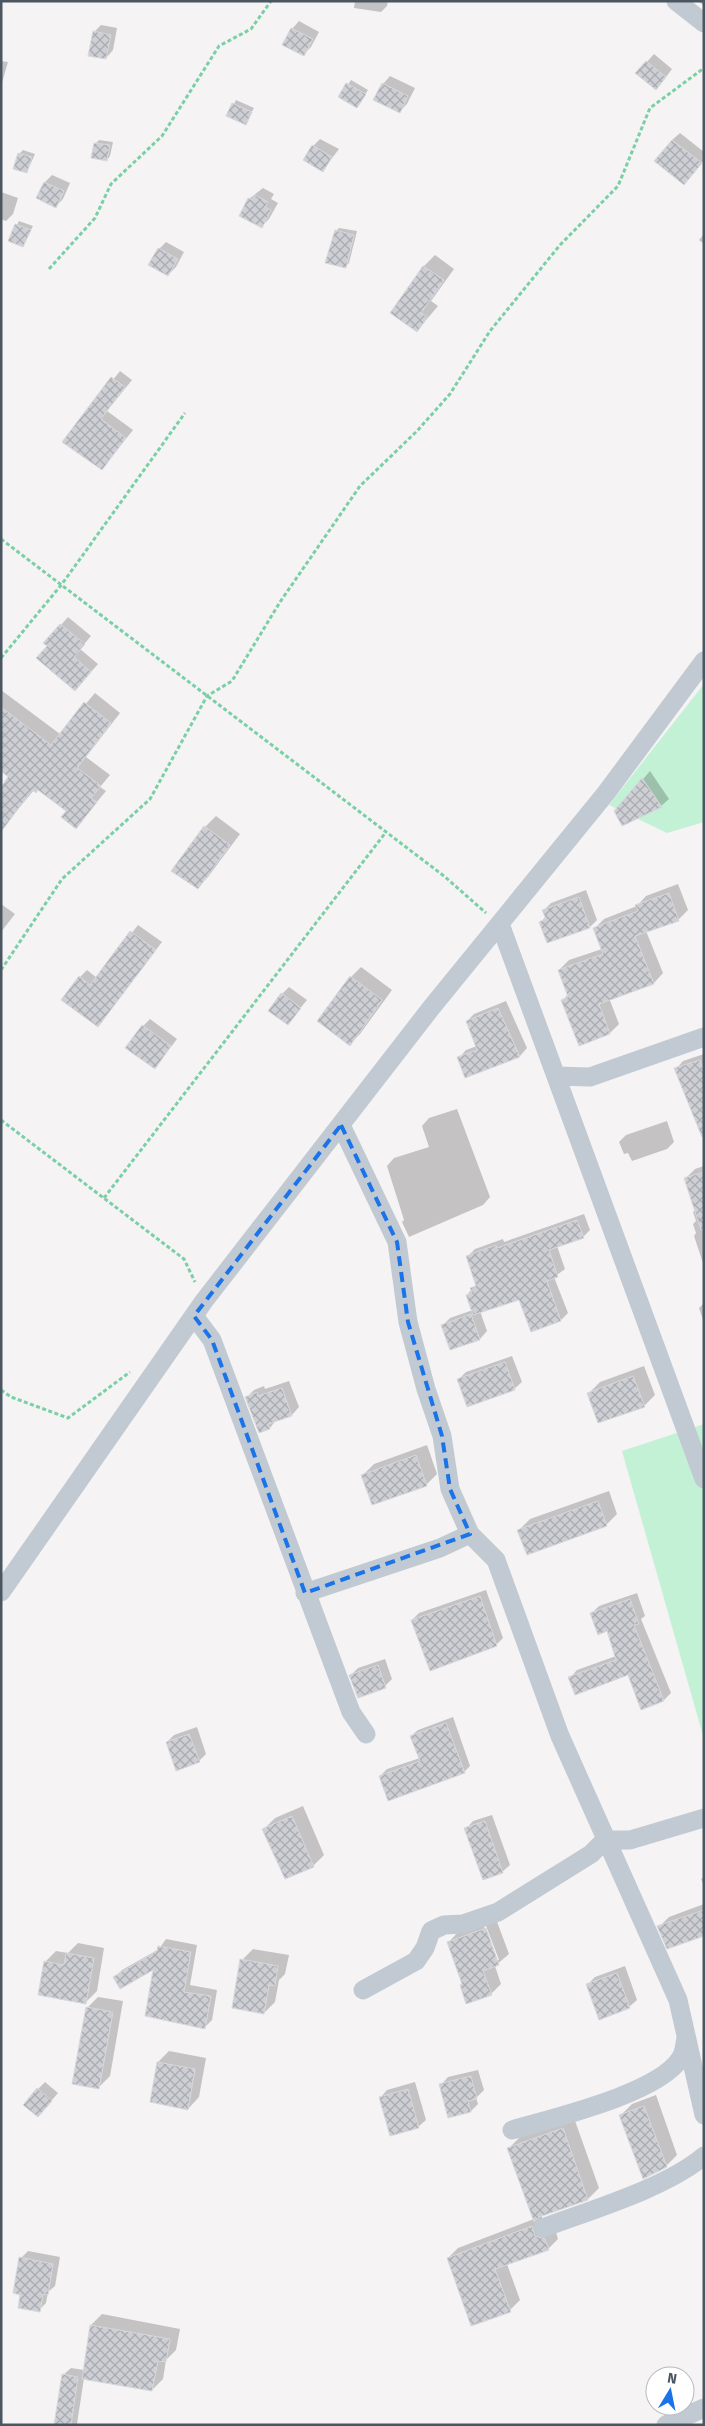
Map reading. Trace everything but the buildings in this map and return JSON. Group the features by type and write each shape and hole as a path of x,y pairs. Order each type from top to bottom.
{"street":[{"path":"676,1 704,23"},
{"path":"1,1592 199,1308 431,1008 606,793 704,661"},
{"path":"500,924 704,1479"},
{"path":"556,1076 590,1077 704,1037"},
{"path":"341,1125 397,1242 408,1322 426,1389 442,1436 450,1489 470,1534 496,1560 560,1736 674,1991 687,2033 704,2115"},
{"path":"199,1308 351,1712 366,1734"},
{"path":"305,1593 440,1548 470,1534"},
{"path":"363,1990 416,1961 425,1948 431,1931 444,1924 463,1924 498,1912 591,1854 606,1840 630,1840 704,1818"},
{"path":"512,2130 610,2102 660,2078 681,2059 687,2033"},
{"path":"543,2228 626,2197 690,2167 704,2156"},
{"path":"666,2425 704,2408"}],"path":[{"path":"49,269 95,218 110,184 162,136 219,46 251,29 271,1"},
{"path":"1,970 62,879 150,799 207,696 232,680 280,602 360,486 417,431 450,394 490,331 560,245 618,186 650,108 704,68"},
{"path":"1,658 62,584 185,413"},
{"path":"1,538 444,876 500,924"},
{"path":"104,1198 386,832"},
{"path":"1,1120 184,1259 199,1308"},
{"path":"1,1390 11,1397 68,1418 135,1368"}],"highlighted area":[{"path":"341,1125 397,1242 408,1322 442,1436 450,1489 470,1534 305,1593 212,1340 194,1316"}],"green space":[{"path":"704,684 704,822 667,833 609,805"},
{"path":"704,1424 704,1739 622,1451"}]}
